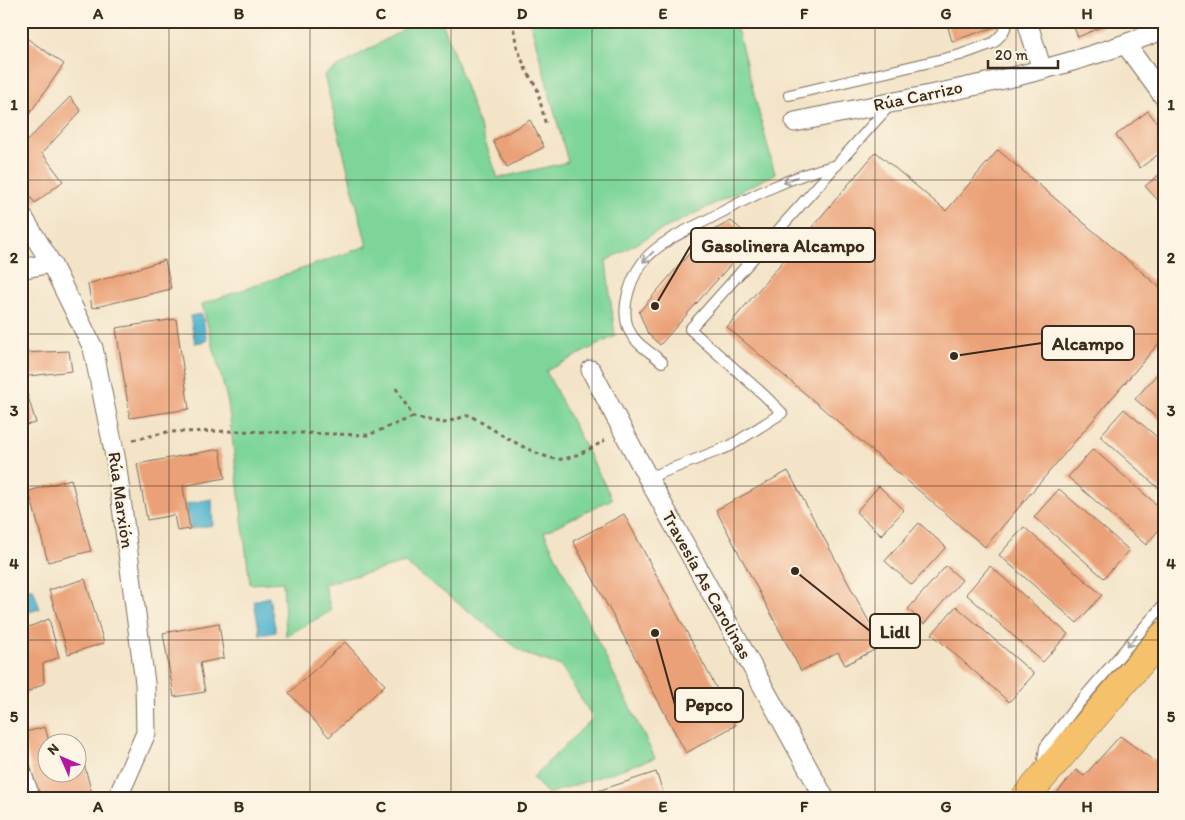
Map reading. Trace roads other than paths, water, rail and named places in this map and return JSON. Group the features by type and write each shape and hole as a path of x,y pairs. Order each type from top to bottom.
{"main road":[{"path":"1032,789 1164,635"}],"street":[{"path":"1027,21 1042,70"},
{"name":"Rúa Carrizo","path":"795,122 1042,70 1126,45 1164,29"},
{"path":"1126,45 1164,97"},
{"name":"Rúa Marxión","path":"21,214 51,264 93,348 113,445 145,683 146,733 117,799"},
{"path":"21,270 51,264"},
{"name":"Travesía As Carolinas","path":"592,370 648,478 825,799"},
{"path":"21,772 31,799"}],"lane":[{"path":"789,95 960,55 993,43 1002,34 1009,21"},
{"path":"648,478 730,446 782,413 764,394 690,329 893,102"},
{"path":"662,362 636,341 628,329 626,308 629,292 636,270 649,255 677,235 746,199 809,172 836,165"},
{"path":"1032,789 1045,746 1074,709 1164,604"}],"water":[{"path":"202,314 207,341 195,343 190,316"},
{"path":"212,499 213,525 190,529 186,504"},
{"path":"33,588 40,609 21,614 21,591"},
{"path":"269,597 276,632 260,635 254,601"}],"place":[{"name":"Gasolinera Alcampo","path":"655,306"},
{"name":"Alcampo","path":"954,356"},
{"name":"Lidl","path":"795,571"},
{"name":"Pepco","path":"655,633"}]}
